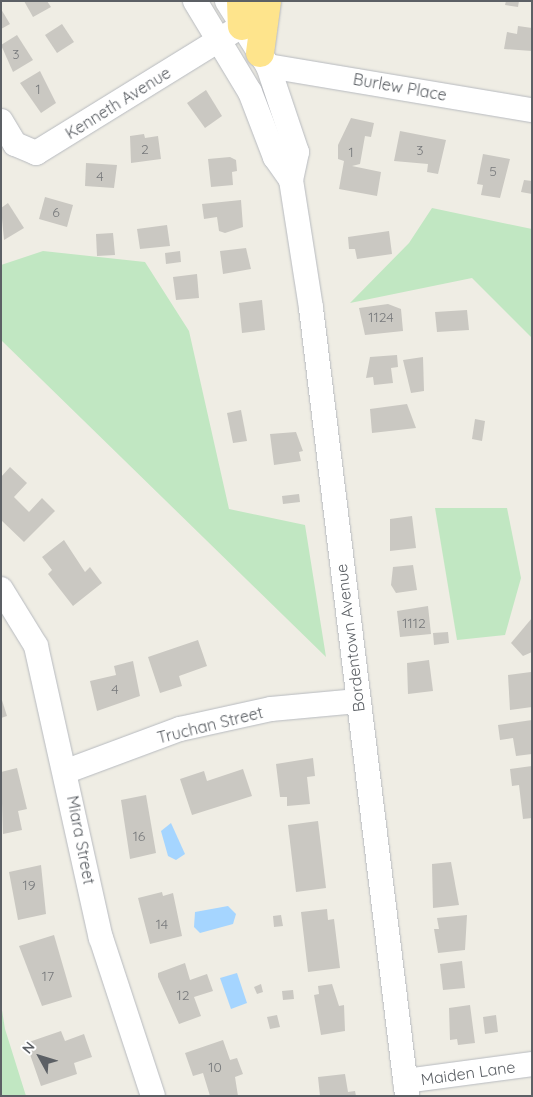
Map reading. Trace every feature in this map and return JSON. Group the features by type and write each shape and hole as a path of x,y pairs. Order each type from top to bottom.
{"highway":[{"path":"264,59 267,1"}],"street":[{"name":"Bordentown Avenue","path":"195,1 250,92 275,157 292,180"},
{"name":"Bordentown Avenue","path":"227,1 242,14 264,59 297,152 292,180 406,1088"},
{"name":"Kenneth Avenue","path":"1,121 15,144 36,153 218,40 242,14"},
{"name":"Burlew Place","path":"264,59 532,110"},
{"name":"Miara Street","path":"4,600 36,646 67,771 101,938 153,1096"},
{"name":"Truchan Street","path":"67,771 180,729 271,709 358,701"},
{"name":"Maiden Lane","path":"406,1088 532,1064"}],"green space":[{"path":"432,208 532,229 532,338 472,278 350,303 409,243"},
{"path":"43,251 145,262 189,331 229,509 305,525 326,657 1,340 1,265"},
{"path":"435,508 507,508 521,578 505,635 457,640"},
{"path":"1,1004 5,1029 26,1096 1,1096"}],"water":[{"path":"171,823 185,854 176,860 168,856 161,831"},
{"path":"228,906 236,914 233,924 200,933 194,927 195,912"},
{"path":"237,973 247,1003 231,1009 220,978"}],"building":[{"path":"24,1 47,1 51,7 33,17"},
{"path":"506,1 519,1 518,7 505,5"},
{"path":"1,9 10,24 1,29"},
{"path":"62,24 74,42 57,53 45,35"},
{"path":"518,26 532,28 532,51 504,49 507,32 517,34"},
{"path":"17,35 33,60 13,72 1,45"},
{"path":"40,71 56,103 41,113 20,83"},
{"path":"206,90 222,116 205,128 187,103"},
{"path":"351,118 374,123 371,137 365,136 360,164 352,166 381,172 377,196 339,189 344,161 338,159 338,145"},
{"path":"400,131 446,140 438,174 427,172 428,164 394,161"},
{"path":"144,134 145,138 158,136 161,159 131,163 130,136"},
{"path":"483,154 510,159 500,198 481,195 483,185 477,184"},
{"path":"230,157 236,160 237,171 232,172 233,185 211,187 208,159"},
{"path":"86,163 117,165 114,188 85,186"},
{"path":"524,180 532,181 532,194 521,192"},
{"path":"45,197 73,205 67,227 39,219"},
{"path":"241,200 243,227 225,233 219,231 217,217 204,219 202,204"},
{"path":"8,203 24,228 4,240 1,208"},
{"path":"167,225 170,246 140,249 137,229"},
{"path":"389,231 392,254 357,259 355,249 349,249 348,237"},
{"path":"113,233 115,255 97,256 96,234"},
{"path":"246,248 251,269 223,274 220,251"},
{"path":"180,251 181,262 166,264 165,253"},
{"path":"197,274 199,298 176,300 173,277"},
{"path":"262,300 265,330 242,333 239,303"},
{"path":"388,304 401,309 403,331 365,335 359,308"},
{"path":"467,310 469,330 437,332 435,312"},
{"path":"397,355 398,367 391,368 393,383 374,385 373,377 366,378 370,357"},
{"path":"423,357 424,391 411,393 403,360"},
{"path":"407,404 416,428 372,433 370,409"},
{"path":"241,410 247,441 233,443 227,413"},
{"path":"475,419 485,421 482,441 472,439"},
{"path":"296,432 303,451 299,452 301,461 274,465 270,434"},
{"path":"10,467 27,483 14,497 29,512 42,498 55,511 24,542 1,520 1,477"},
{"path":"299,494 300,502 283,504 282,496"},
{"path":"412,516 416,548 390,551 390,519"},
{"path":"64,540 85,572 90,567 102,583 73,606 48,574 52,570 42,557"},
{"path":"413,565 417,590 396,593 391,585 393,567"},
{"path":"428,606 431,634 400,637 397,611"},
{"path":"532,618 532,652 523,656 511,643"},
{"path":"448,632 449,643 434,645 433,633"},
{"path":"198,640 207,666 179,676 182,686 160,693 148,657"},
{"path":"429,660 433,691 408,694 407,663"},
{"path":"133,661 140,696 97,711 90,681 116,675 114,666"},
{"path":"531,672 532,707 510,710 508,675"},
{"path":"1,697 7,716 1,718"},
{"path":"532,720 532,754 516,756 513,738 500,740 498,725"},
{"path":"313,758 315,776 307,777 310,804 287,806 287,797 280,797 276,764"},
{"path":"532,766 532,818 523,819 519,785 512,786 510,769"},
{"path":"17,768 27,809 18,811 22,830 3,834 1,772"},
{"path":"243,769 252,796 192,815 180,779 204,771 207,781"},
{"path":"146,795 156,853 130,859 121,800"},
{"path":"318,821 326,888 296,892 288,825"},
{"path":"451,862 459,905 433,908 432,864"},
{"path":"41,865 46,914 18,920 9,872"},
{"path":"162,892 163,896 173,893 182,936 150,944 138,898"},
{"path":"327,909 328,920 334,919 340,968 308,972 301,912"},
{"path":"281,915 283,926 274,927 273,916"},
{"path":"467,915 465,950 438,953 434,929 439,929 437,918"},
{"path":"54,935 72,997 42,1006 19,946"},
{"path":"462,961 465,988 443,990 440,964"},
{"path":"185,963 190,980 207,974 213,991 194,997 201,1016 179,1024 158,977 158,973"},
{"path":"261,984 263,992 257,994 254,987"},
{"path":"332,984 339,1006 344,1005 345,1031 321,1035 314,995 319,994 318,986"},
{"path":"293,990 294,999 283,1000 282,991"},
{"path":"470,1005 475,1043 458,1045 457,1039 450,1040 449,1008"},
{"path":"277,1015 280,1027 270,1029 267,1017"},
{"path":"496,1015 498,1032 485,1034 483,1017"},
{"path":"61,1031 65,1041 84,1034 92,1057 74,1063 77,1074 41,1086 26,1043"},
{"path":"223,1040 230,1060 237,1058 243,1074 235,1077 238,1096 210,1096 203,1073 193,1076 185,1053"},
{"path":"345,1074 348,1092 355,1091 356,1096 320,1096 318,1077"}]}
